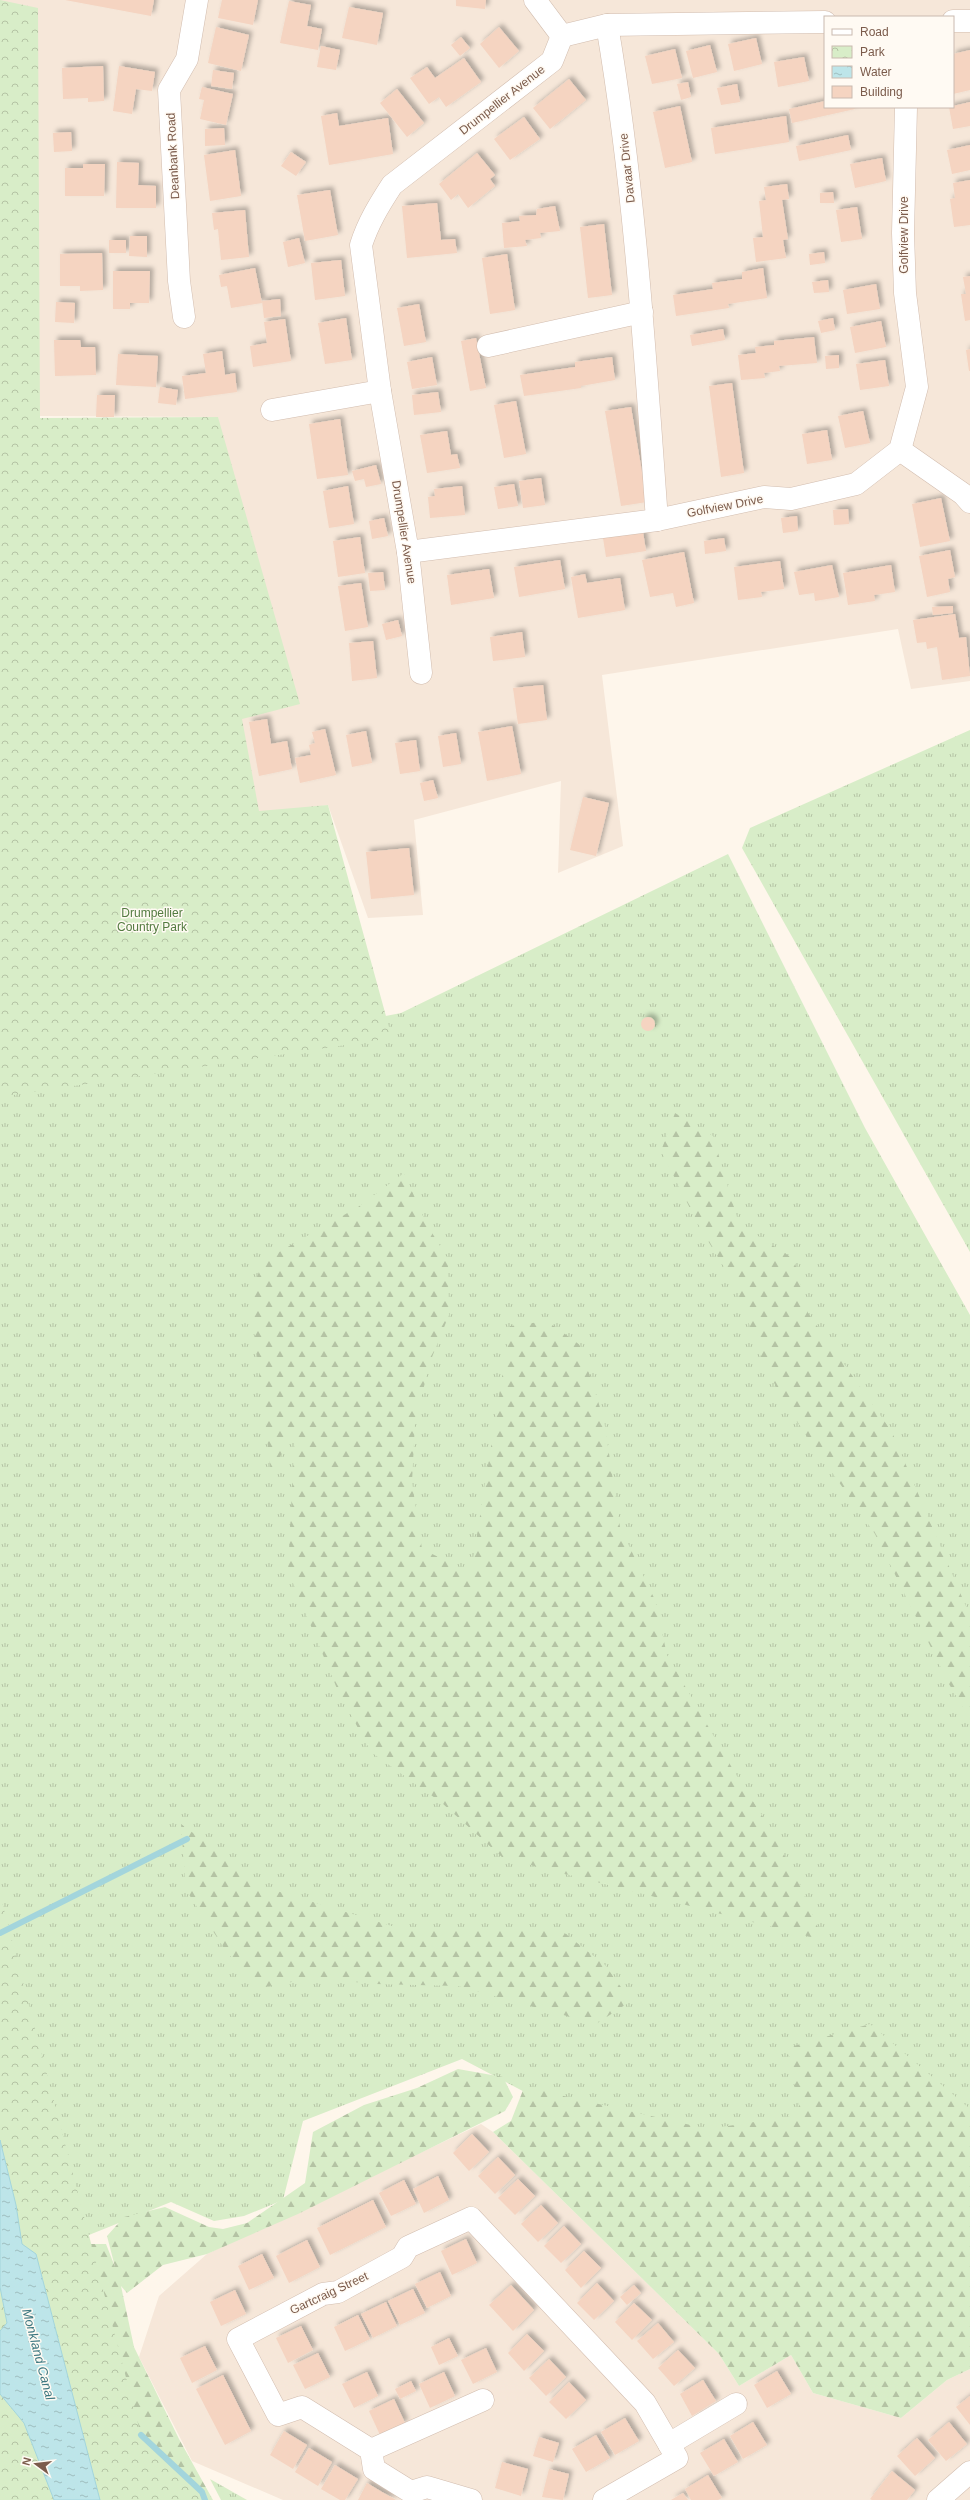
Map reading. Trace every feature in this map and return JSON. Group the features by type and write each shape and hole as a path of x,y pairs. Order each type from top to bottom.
{"street":[{"name":"Deanbank Road","path":"184,317 179,281 169,90 188,59 197,0"},
{"path":"535,0 562,36 607,25 824,22"},
{"path":"954,21 970,20"},
{"name":"Davaar Drive","path":"607,25 622,109 642,312 657,520"},
{"name":"Drumpellier Avenue","path":"421,673 408,552 380,391 361,245 367,226 392,185 552,61 562,36"},
{"name":"Golfview Drive","path":"408,552 657,520 764,497 790,499 856,484 900,450 917,388 904,293 903,233 906,108"},
{"path":"488,346 642,312"},
{"path":"272,410 380,391"},
{"path":"900,450 963,494 970,502"},
{"name":"Gartcraig Street","path":"371,2450 302,2407 278,2415 238,2339 323,2294 338,2292 402,2257 408,2247 471,2218 645,2402 677,2458 604,2500"},
{"path":"471,2500 427,2487 411,2492 374,2469 371,2450 483,2400"},
{"path":"669,2444 736,2404"},
{"path":"938,2500 969,2474"}],"shaded area":[{"path":"0,0 970,0 970,681 911,689 898,629 602,675 623,846 558,873 561,781 414,820 423,915 368,918 328,805 258,815 240,716 218,417 39,416"},
{"path":"481,2124 493,2132 719,2354 739,2386 791,2355 813,2393 901,2418 947,2380 970,2369 970,2500 283,2500 192,2461 139,2357 159,2296 207,2254"}],"green space":[{"name":"Drumpellier Country Park","path":"0,0 38,8 40,418 218,417 300,704 242,719 259,811 328,805 392,1038 0,1097"},
{"path":"970,730 970,1252 742,848 750,828"},
{"path":"728,854 865,1128 970,1315 970,2126 835,2110 646,2156 462,2059 303,2121 283,2200 244,2216 214,2221 171,2202 74,2241 0,1967 0,1091 401,1013"},
{"path":"675,1113 713,1136 739,1224 794,1259 808,1313 892,1432 970,1616 970,1720 949,1684 875,1534 788,1409 762,1360 736,1287 699,1226 661,1151"},
{"path":"404,1173 426,1223 448,1259 449,1315 430,1362 415,1423 412,1482 422,1549 471,1573 510,1326 547,1321 580,1345 604,1420 620,1527 655,1600 667,1655 735,1773 770,1828 803,1891 823,1940 503,1858 442,1803 371,1752 338,1691 288,1571 295,1429 271,1473 250,1296 263,1261 358,1207"},
{"path":"181,1824 267,1888 405,1930 557,1927 605,1965 631,2001 596,2024 458,1986 375,1984 314,1978 264,1987 228,1954 186,1890"},
{"path":"0,1894 141,2435 202,2492 206,2500 0,2500"},
{"path":"870,2024 970,2109 970,2369 947,2380 901,2418 813,2393 791,2355 739,2386 719,2354 493,2132 511,2121 525,2085 555,2094 708,2129 801,2115 787,2048"},
{"path":"458,2069 503,2077 513,2097 505,2111 298,2214 207,2254 163,2265 127,2293 121,2286 134,2347 179,2439 213,2500 116,2500 53,2244 106,2244 115,2267 107,2236 124,2217 165,2207 209,2227 223,2229 247,2223 305,2183 313,2132 364,2105 417,2088"},
{"path":"210,2479 247,2500 221,2500"}],"water":[{"name":"Monkland Canal","path":"0,2140 16,2205 22,2244 36,2254 100,2500 54,2500 24,2423 0,2394 0,2331 7,2323 0,2287"}],"building":[{"path":"65,0 154,0 151,16"},
{"path":"222,0 258,0 253,25 218,18"},
{"path":"456,0 486,0 485,9 456,6"},
{"path":"289,1 311,5 307,26 322,29 318,50 280,43"},
{"path":"349,7 383,13 377,45 342,38"},
{"path":"216,27 249,35 241,71 208,63"},
{"path":"499,27 519,51 499,68 480,44"},
{"path":"461,37 470,48 460,56 451,45"},
{"path":"756,38 762,64 734,71 728,44"},
{"path":"710,45 717,72 693,78 686,51"},
{"path":"321,46 340,50 336,70 317,67"},
{"path":"675,49 682,78 652,84 645,56"},
{"path":"970,50 970,90 954,94 954,54"},
{"path":"804,57 809,81 778,87 774,62"},
{"path":"464,58 481,82 446,107 439,97 429,104 410,78 427,67 435,78"},
{"path":"103,66 104,101 88,102 88,98 63,99 62,68"},
{"path":"119,66 155,72 152,91 136,89 132,114 113,111"},
{"path":"213,70 234,73 232,89 211,86"},
{"path":"569,79 586,100 550,129 533,108"},
{"path":"688,82 691,97 681,100 677,84"},
{"path":"737,84 740,102 721,105 717,88"},
{"path":"202,87 233,94 226,125 200,119 204,100 199,99"},
{"path":"397,89 424,123 407,137 380,103"},
{"path":"824,101 824,108 855,109 792,123 789,109"},
{"path":"970,102 970,126 953,129 949,108 954,108 954,106"},
{"path":"680,106 692,162 665,168 653,112"},
{"path":"337,113 339,126 388,118 393,154 329,165 321,116"},
{"path":"786,116 789,142 715,154 711,128"},
{"path":"524,117 540,139 510,160 494,139"},
{"path":"224,128 225,145 205,146 205,129"},
{"path":"71,132 72,151 54,152 53,133"},
{"path":"848,135 851,150 799,161 796,146"},
{"path":"970,145 970,170 952,174 947,150"},
{"path":"235,150 241,196 210,201 204,155"},
{"path":"291,152 306,162 296,176 281,166"},
{"path":"477,153 495,175 490,179 495,186 468,208 458,194 451,200 439,184"},
{"path":"882,158 886,181 855,188 850,164"},
{"path":"117,162 139,163 138,185 156,186 156,208 116,208"},
{"path":"83,164 105,164 104,196 65,196 65,168 83,168"},
{"path":"970,180 970,225 954,227 950,199 955,198 953,183"},
{"path":"787,184 789,199 782,200 788,239 783,240 786,258 756,262 753,238 763,237 759,201 766,200 764,187"},
{"path":"330,190 338,235 305,241 297,195"},
{"path":"833,192 834,203 820,203 820,193"},
{"path":"437,203 441,240 455,239 457,253 407,258 402,206"},
{"path":"555,206 560,231 540,233 541,238 525,240 527,246 504,248 502,223 520,221 519,216 536,215 537,209"},
{"path":"857,207 862,239 841,242 836,210"},
{"path":"245,210 249,257 221,260 218,229 214,230 212,213"},
{"path":"604,224 612,295 588,298 580,227"},
{"path":"130,236 147,236 147,257 129,256"},
{"path":"299,238 305,263 288,267 283,242"},
{"path":"109,240 126,240 126,253 109,253"},
{"path":"824,252 825,263 810,265 809,254"},
{"path":"102,253 103,290 80,291 80,286 60,286 60,254"},
{"path":"507,254 515,310 490,314 482,258"},
{"path":"341,260 345,296 315,300 311,263"},
{"path":"255,268 262,303 231,308 227,286 221,287 219,275"},
{"path":"763,268 767,298 728,304 729,308 676,316 673,295 713,289 712,283 742,279 742,272"},
{"path":"113,271 150,271 149,303 130,303 130,309 113,309"},
{"path":"970,276 970,320 965,321 961,294 966,294 963,277"},
{"path":"828,280 829,292 814,293 812,282"},
{"path":"876,284 880,309 847,314 843,290"},
{"path":"280,299 281,316 264,318 262,301"},
{"path":"56,302 75,303 74,323 55,322"},
{"path":"419,304 426,342 404,346 397,308"},
{"path":"346,318 352,360 325,364 318,323"},
{"path":"833,318 835,330 821,333 818,321"},
{"path":"285,319 291,361 253,367 250,346 267,343 264,322"},
{"path":"881,321 886,347 855,353 850,327"},
{"path":"723,329 725,340 692,346 690,335"},
{"path":"814,337 817,363 779,366 780,371 764,373 765,378 741,380 738,355 756,353 755,347 774,345 774,341"},
{"path":"476,338 486,388 470,391 461,341"},
{"path":"54,340 80,340 81,347 95,347 96,375 55,376"},
{"path":"970,349 970,371 969,371 966,350"},
{"path":"222,351 225,375 235,373 237,392 185,399 182,376 206,373 203,354"},
{"path":"118,354 158,356 156,387 116,385"},
{"path":"839,355 839,368 826,369 825,356"},
{"path":"432,357 437,385 412,389 407,362"},
{"path":"612,357 615,380 581,386 581,388 524,396 520,375 575,367 575,362"},
{"path":"885,360 889,386 860,390 856,364"},
{"path":"732,383 744,473 721,477 709,386"},
{"path":"160,387 178,390 176,405 158,403"},
{"path":"438,392 441,412 414,415 412,395"},
{"path":"97,395 115,395 114,417 96,417"},
{"path":"516,401 526,454 504,458 494,405"},
{"path":"631,407 647,502 621,506 605,411"},
{"path":"863,411 870,443 845,448 838,416"},
{"path":"340,419 348,475 317,479 309,424"},
{"path":"827,430 832,460 807,464 802,434"},
{"path":"447,431 451,455 457,454 460,468 427,473 420,435"},
{"path":"376,465 381,484 366,487 364,479 355,481 352,471"},
{"path":"541,478 545,505 523,508 519,481"},
{"path":"514,484 518,506 498,509 494,487"},
{"path":"348,486 354,524 329,528 323,491"},
{"path":"462,486 465,515 430,518 428,497 435,496 434,489"},
{"path":"941,498 950,541 920,547 912,504"},
{"path":"848,509 849,524 834,525 833,510"},
{"path":"797,516 798,531 783,533 781,518"},
{"path":"384,518 388,536 372,539 369,521"},
{"path":"643,532 646,551 606,557 603,538"},
{"path":"360,537 365,573 338,577 333,541"},
{"path":"724,538 726,551 705,554 704,541"},
{"path":"950,550 955,577 948,579 950,592 927,597 919,556"},
{"path":"684,552 694,603 676,607 673,593 650,597 642,560"},
{"path":"560,560 565,589 519,597 514,567"},
{"path":"780,561 784,589 761,592 762,597 738,600 734,567"},
{"path":"832,565 839,597 815,601 814,593 799,595 794,572"},
{"path":"891,565 895,592 874,595 875,601 848,605 843,573"},
{"path":"489,569 494,598 451,605 447,575"},
{"path":"383,572 385,590 370,591 368,573"},
{"path":"585,574 587,583 620,578 625,610 578,618 571,577"},
{"path":"361,583 368,627 345,631 338,586"},
{"path":"953,606 953,613 933,615 932,607"},
{"path":"955,614 959,638 966,637 970,676 942,680 937,647 927,649 926,642 917,643 913,620"},
{"path":"398,620 402,636 386,640 382,624"},
{"path":"522,632 525,657 493,661 490,637"},
{"path":"373,641 377,678 352,681 349,643"},
{"path":"543,685 547,720 518,724 513,688"},
{"path":"267,719 271,744 287,741 292,769 259,776 249,722"},
{"path":"512,726 521,774 487,781 478,732"},
{"path":"325,729 336,775 300,783 295,758 311,755 309,745 315,743 312,732"},
{"path":"366,731 372,763 352,767 346,735"},
{"path":"456,733 461,764 443,767 438,736"},
{"path":"416,740 420,771 400,774 395,743"},
{"path":"433,780 438,798 424,801 420,783"},
{"path":"583,797 609,803 596,856 570,850"},
{"path":"409,848 414,895 371,899 366,852"},
{"path":"648,1017 653,1019 655,1024 653,1029 648,1031 643,1029 641,1024 643,1019"},
{"path":"472,2134 489,2152 469,2171 453,2153"},
{"path":"498,2157 515,2175 495,2194 478,2176"},
{"path":"438,2176 449,2200 424,2213 413,2189"},
{"path":"518,2179 535,2196 515,2215 498,2198"},
{"path":"404,2180 416,2204 391,2216 379,2193"},
{"path":"373,2200 386,2227 330,2255 317,2228"},
{"path":"541,2205 558,2223 538,2242 521,2224"},
{"path":"564,2226 581,2244 561,2263 544,2246"},
{"path":"466,2239 477,2263 452,2275 441,2251"},
{"path":"307,2240 320,2267 289,2283 276,2256"},
{"path":"584,2251 601,2268 581,2288 565,2270"},
{"path":"262,2254 274,2278 249,2290 238,2266"},
{"path":"440,2272 451,2296 427,2308 415,2284"},
{"path":"597,2283 614,2301 594,2320 577,2303"},
{"path":"511,2285 534,2310 513,2331 489,2305"},
{"path":"634,2285 641,2293 627,2305 620,2297"},
{"path":"413,2289 425,2313 400,2325 388,2301"},
{"path":"235,2290 246,2314 221,2326 210,2302"},
{"path":"386,2302 397,2326 373,2338 361,2314"},
{"path":"634,2303 652,2320 632,2340 615,2322"},
{"path":"358,2315 370,2339 345,2351 334,2327"},
{"path":"658,2323 674,2342 653,2359 637,2341"},
{"path":"301,2326 313,2350 288,2363 276,2338"},
{"path":"527,2334 544,2351 524,2371 508,2353"},
{"path":"449,2338 458,2356 439,2365 431,2347"},
{"path":"205,2346 217,2370 192,2383 180,2358"},
{"path":"486,2348 497,2372 473,2384 461,2360"},
{"path":"678,2350 695,2368 674,2386 658,2368"},
{"path":"318,2353 330,2377 305,2389 293,2365"},
{"path":"549,2359 566,2377 546,2396 529,2378"},
{"path":"777,2371 791,2394 767,2408 754,2385"},
{"path":"367,2372 378,2396 354,2408 342,2384"},
{"path":"444,2372 455,2396 430,2408 419,2384"},
{"path":"223,2375 251,2431 225,2445 196,2389"},
{"path":"703,2380 716,2401 692,2416 680,2394"},
{"path":"411,2381 416,2391 400,2399 395,2389"},
{"path":"569,2382 586,2400 566,2419 549,2402"},
{"path":"970,2396 970,2425 956,2407"},
{"path":"394,2399 405,2423 380,2435 369,2411"},
{"path":"625,2418 639,2441 615,2455 601,2432"},
{"path":"753,2422 767,2445 743,2459 730,2436"},
{"path":"949,2422 967,2444 946,2461 928,2440"},
{"path":"284,2431 307,2445 293,2469 270,2455"},
{"path":"596,2435 610,2458 586,2472 572,2449"},
{"path":"539,2437 559,2443 553,2462 533,2456"},
{"path":"917,2438 935,2458 915,2476 897,2456"},
{"path":"724,2439 738,2462 714,2476 700,2453"},
{"path":"309,2448 332,2462 318,2486 295,2472"},
{"path":"502,2462 528,2469 521,2496 495,2488"},
{"path":"335,2465 358,2479 345,2500 340,2500 321,2489"},
{"path":"549,2469 569,2474 563,2500 542,2497"},
{"path":"892,2471 915,2490 907,2500 870,2499"},
{"path":"708,2475 722,2498 718,2500 691,2500 685,2489"},
{"path":"367,2483 382,2492 396,2500 358,2500"},
{"path":"683,2493 688,2500 671,2500"}],"waterway":[{"path":"0,1933 187,1839"},
{"path":"141,2435 202,2492 205,2500"}]}
